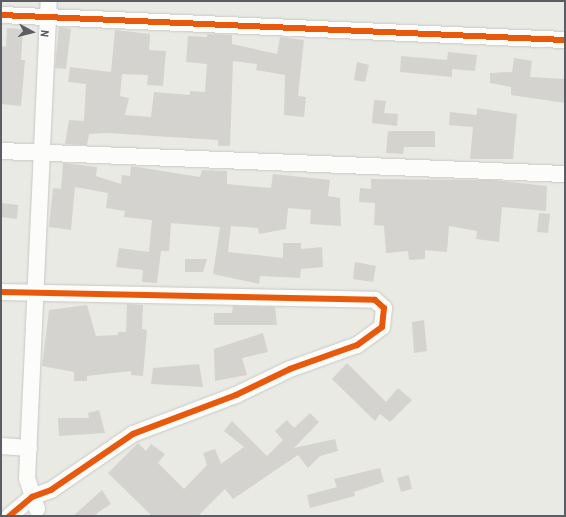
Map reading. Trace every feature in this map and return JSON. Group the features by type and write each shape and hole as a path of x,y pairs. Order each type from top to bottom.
{"street":[{"path":"34,507 27,479 38,294 47,18 49,1"},
{"path":"1,15 565,40"},
{"path":"1,151 43,154 565,174"},
{"path":"1,292 38,294 375,300 384,308 382,327 357,345 290,368 236,395 133,434 51,490 34,507 8,516"},
{"path":"1,446 29,448"}],"building":[{"path":"59,27 71,29 66,69 55,68"},
{"path":"7,28 23,29 21,60 25,60 21,106 1,104 1,46 6,47"},
{"path":"115,30 150,34 149,50 166,51 163,86 147,85 148,75 122,74 120,96 129,98 125,115 151,117 154,92 190,95 190,91 205,92 207,64 186,62 188,36 207,37 207,34 232,35 232,44 277,54 280,37 304,40 298,96 306,97 304,117 284,115 285,75 256,70 257,64 233,61 230,146 218,146 218,140 107,133 89,134 87,145 65,144 69,120 84,121 86,84 68,82 70,67 111,72"},
{"path":"448,52 477,55 475,71 452,69 452,77 400,72 401,56 447,60"},
{"path":"514,58 532,61 530,77 565,79 565,103 511,95 511,87 490,83 490,73 512,72"},
{"path":"357,62 369,65 365,82 354,80"},
{"path":"374,100 386,101 384,113 398,114 397,126 372,123"},
{"path":"477,108 517,114 513,159 470,159 473,127 449,125 450,112 477,115"},
{"path":"388,131 435,131 435,147 404,147 403,154 386,153"},
{"path":"63,163 97,167 96,176 121,184 122,175 130,176 131,166 200,177 202,170 227,171 227,184 271,188 273,174 330,180 328,196 340,198 341,226 310,224 311,210 288,208 286,229 259,234 258,228 231,226 228,252 283,258 283,243 301,243 301,249 322,247 323,267 301,269 300,278 260,276 259,284 213,274 220,227 171,223 169,251 161,251 157,283 142,282 143,270 116,267 119,248 149,252 152,220 124,217 125,211 106,208 108,193 75,187 71,230 49,227 53,188 61,189"},
{"path":"371,179 491,180 547,186 546,211 502,207 499,242 476,239 477,231 449,226 447,252 425,250 425,259 409,260 408,251 386,253 384,226 374,225 375,203 359,202 360,188 371,189"},
{"path":"1,203 18,205 17,219 1,217"},
{"path":"539,213 550,214 548,233 537,232"},
{"path":"185,259 207,259 203,272 185,272"},
{"path":"355,262 376,266 373,282 353,279"},
{"path":"127,304 143,305 142,329 147,330 143,376 131,375 131,371 87,376 87,381 74,381 74,372 42,366 49,310 87,305 96,336 118,335 118,332 126,332"},
{"path":"233,306 275,307 277,325 214,325 214,313 232,313"},
{"path":"424,320 427,351 414,353 412,322"},
{"path":"263,333 268,352 242,358 247,375 215,381 214,349"},
{"path":"347,363 386,402 398,388 412,400 390,422 380,414 375,421 332,379"},
{"path":"199,364 203,387 151,384 153,368"},
{"path":"99,410 105,433 59,436 58,418 89,418 88,413"},
{"path":"310,413 319,422 294,448 335,439 338,451 320,456 308,468 298,455 233,499 225,489 198,516 152,516 108,473 138,443 146,451 151,444 165,454 158,463 184,489 207,465 203,453 215,449 221,464 244,447 224,431 232,421 267,456 283,440 275,431 287,420 294,428"},
{"path":"380,468 384,482 354,492 355,496 310,508 307,495 337,487 334,479"},
{"path":"409,475 412,489 401,492 397,478"},
{"path":"102,490 111,504 93,516 73,516"}],"cycle path":[{"path":"1,15 565,40"},
{"path":"1,292 375,300 384,308 382,327 357,345 290,369 236,395 133,434 51,490 32,497 9,516"}]}
